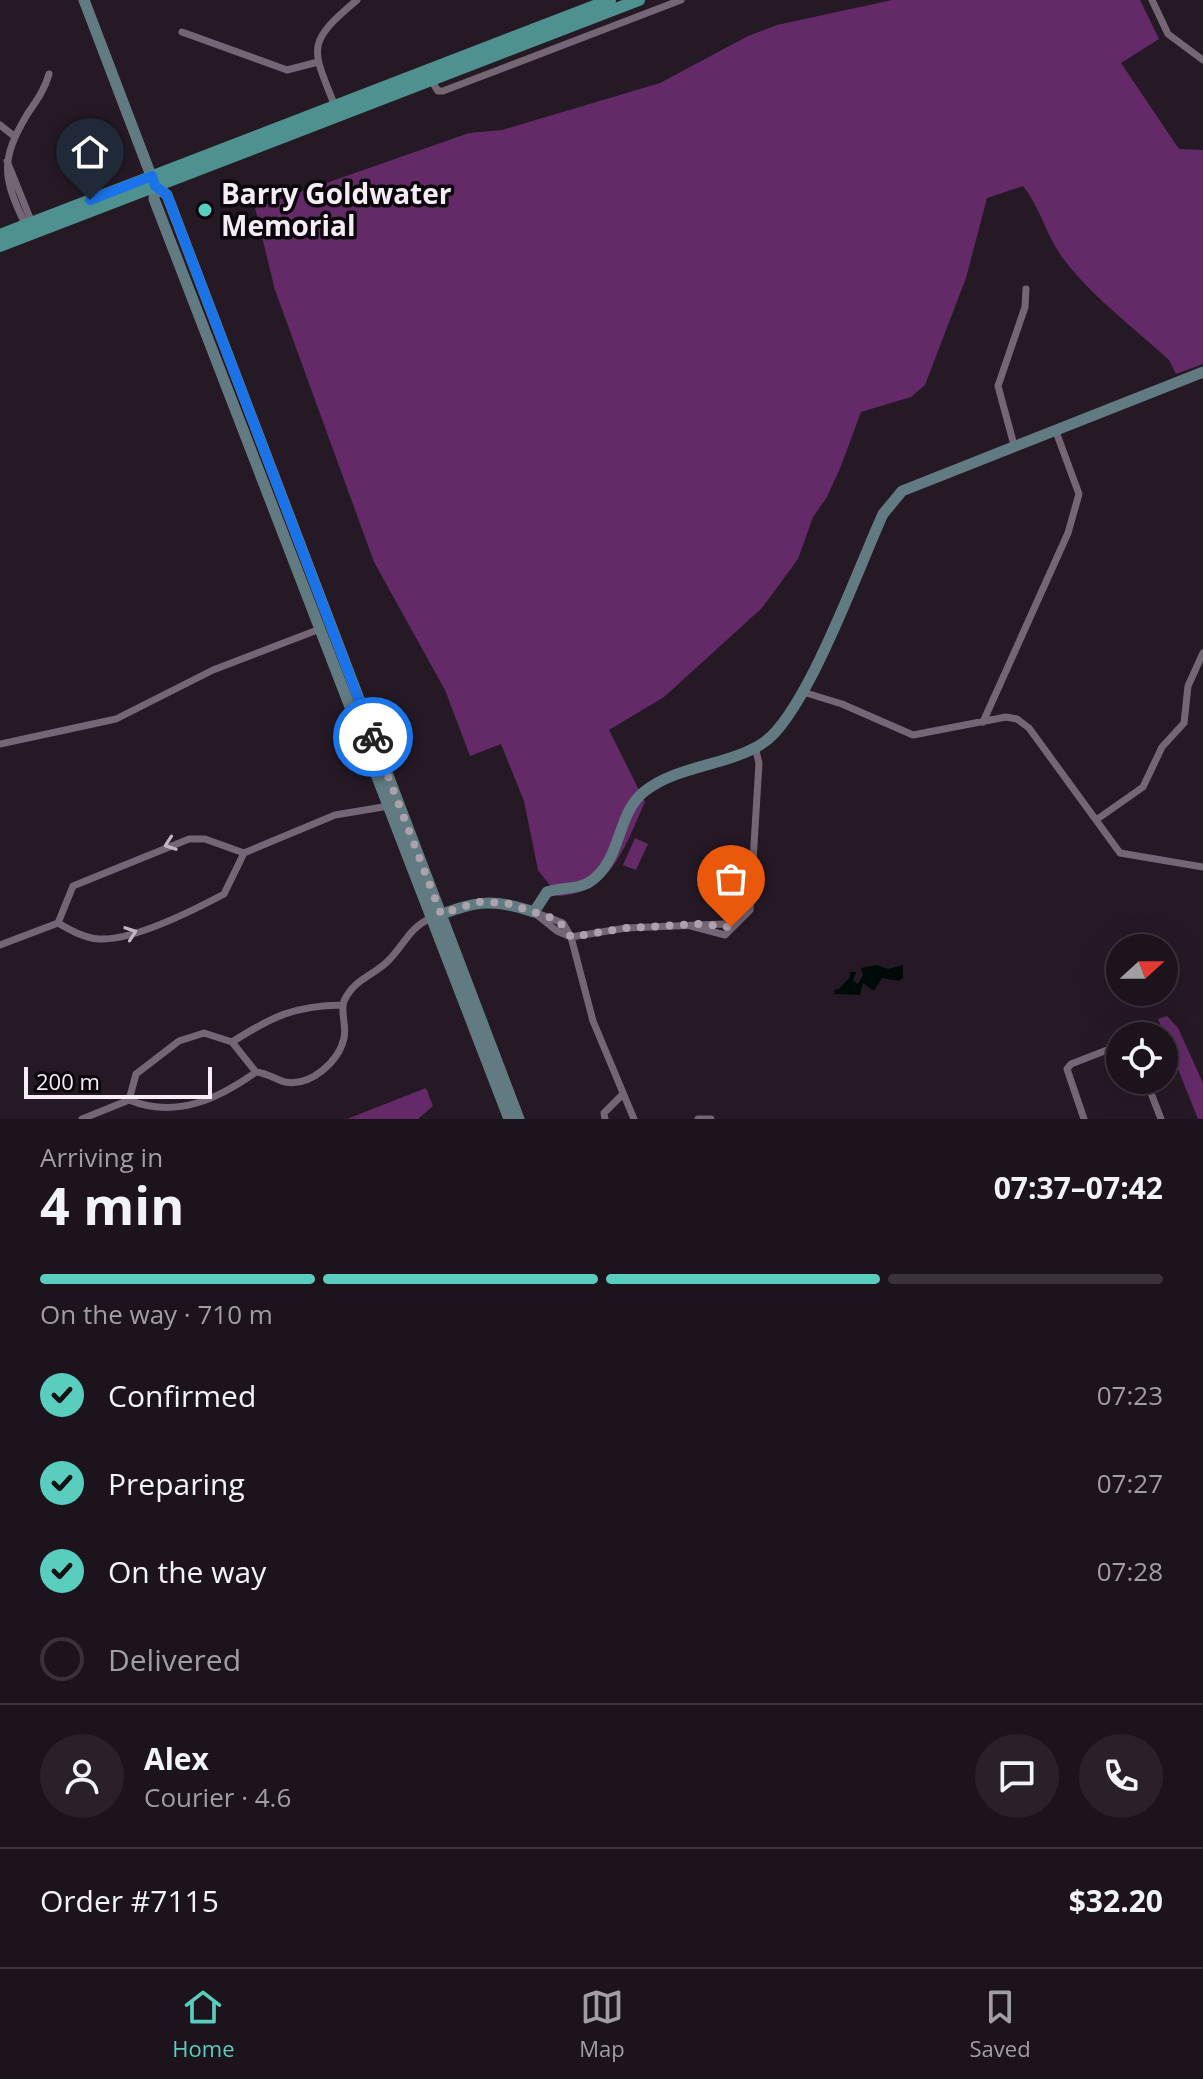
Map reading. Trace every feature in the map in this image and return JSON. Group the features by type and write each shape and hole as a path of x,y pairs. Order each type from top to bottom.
{"main road":[{"path":"84,0 154,181 167,195 325,627 481,1033 519,1119"},
{"path":"0,235 30,227 429,76 603,4 639,0"},
{"path":"0,246 30,227"},
{"path":"436,916 487,901 534,912 547,892 576,888 600,873 615,851 632,807 646,791 755,747 779,730 803,692 893,498 916,483 1203,372"},
{"path":"481,1033 509,1119"}],"street":[{"path":"337,111 315,47 321,34 357,0"},
{"path":"429,76 438,91 443,91 681,0"},
{"path":"1152,0 1168,34 1203,60"},
{"path":"182,32 287,70 318,62"},
{"path":"30,227 6,160 14,136 45,87 49,74"},
{"path":"0,125 14,136"},
{"path":"1014,445 998,386 1025,307 1026,289"},
{"path":"983,722 1068,533 1079,494 1055,429"},
{"path":"0,744 116,719 214,670 325,627"},
{"path":"1096,820 1143,787 1162,747 1184,723 1188,686 1203,653"},
{"path":"803,692 842,704 913,735 1011,718 1026,724 1124,856 1203,867"},
{"path":"534,912 557,931 571,937 626,928 723,924 727,932 750,910 759,763 755,747"},
{"path":"0,945 58,923 92,938 114,939 131,934 224,894 244,853 335,815 393,805"},
{"path":"58,923 73,886 178,841 205,839 244,853"},
{"path":"129,1100 136,1074 179,1041 204,1033 232,1042 256,1072 295,1082 328,1067 345,1035 342,1005 355,983 389,960 418,925 436,916"},
{"path":"571,937 593,1021 634,1119"},
{"path":"232,1042 272,1016 307,1005 342,1005"},
{"path":"1084,1119 1067,1069 1071,1064 1106,1050"},
{"path":"82,1119 129,1100 146,1108 185,1108 228,1092 256,1072"},
{"path":"1151,1094 1161,1119"},
{"path":"623,1097 609,1114 604,1113 623,1097"},
{"path":"698,1119 711,1119"}],"shaded area":[{"path":"892,0 1140,0 1159,39 1121,63 1179,149 1203,150 1203,364 1176,374 1169,360 1099,298 1062,257 1023,186 987,198 966,278 925,385 911,397 861,412 841,466 827,497 813,517 798,559 762,608 664,697 609,730 645,802 615,864 604,876 576,893 558,896 538,870 524,801 501,744 470,756 445,690 374,562 275,290 255,208 469,133 502,130 660,83 748,36 777,25"},
{"path":"635,838 648,844 636,870 623,865"},
{"path":"877,965 888,969 903,965 903,978 899,981 882,978 874,991 863,983 860,995 835,994 834,990 850,977 850,972 856,972 853,980 858,984 863,975 861,968"},
{"path":"1167,1016 1172,1022 1159,1022 1158,1019"},
{"path":"1178,1028 1203,1083 1203,1119 1198,1119 1178,1069"},
{"path":"426,1088 433,1106 418,1119 347,1119"}],"way so far":[{"path":"373,737 441,914 465,905 495,901 558,920 571,937 626,928 698,924 731,927"}],"place":[{"name":"Barry Goldwater Memorial","path":"205,210"}],"route":[{"path":"90,200 152,176 155,186 167,195 373,737"}]}
